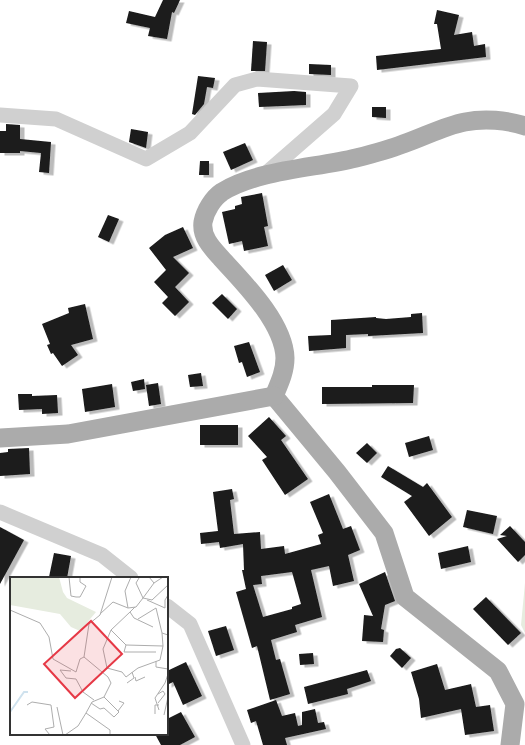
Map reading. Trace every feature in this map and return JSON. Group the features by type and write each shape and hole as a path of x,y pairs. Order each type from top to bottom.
{"main road":[{"path":"274,396 282,376 285,360 284,346 277,330 253,295 206,240 203,222 210,205 223,192 262,177 355,158 402,144 466,121 495,120 514,122 525,126"},
{"path":"0,438 68,434 274,396"},
{"path":"274,396 337,472 384,533 405,597 498,671 515,704 510,745"}],"street":[{"path":"0,115 56,119 146,159 190,133 235,86 257,79 351,86 334,114 262,177"},
{"path":"0,512 102,555 130,577"},
{"path":"168,607 190,624 244,745"}],"shaded area":[{"path":"525,583 525,633 521,625"}],"building":[{"path":"163,0 180,0 174,13 172,12 167,39 148,36 150,28 126,23 129,11 155,17"},
{"path":"437,10 459,15 454,35 472,32 474,46 485,44 486,57 377,70 376,56 441,49 437,24 434,24"},
{"path":"253,41 267,42 265,71 251,71"},
{"path":"309,64 331,65 331,75 309,74"},
{"path":"198,76 215,78 213,88 207,87 204,104 195,115 192,114"},
{"path":"294,91 306,92 306,105 259,107 258,93"},
{"path":"372,107 386,107 386,118 372,117"},
{"path":"6,124 20,125 20,139 51,142 49,173 39,172 41,153 20,151 20,153 0,153 0,131 6,131"},
{"path":"131,129 148,132 146,148 129,142"},
{"path":"245,143 253,160 231,170 223,152"},
{"path":"200,161 209,161 209,175 199,175"},
{"path":"262,193 268,226 264,227 268,246 244,251 242,241 229,244 222,212 235,209 235,206 242,204 241,197"},
{"path":"108,215 119,219 109,242 98,237"},
{"path":"183,227 193,248 173,257 189,273 175,287 189,302 175,316 162,303 168,297 154,282 166,270 149,248 165,235"},
{"path":"283,265 292,280 274,291 265,275"},
{"path":"222,294 237,309 228,319 212,303"},
{"path":"85,304 93,339 71,345 78,355 62,366 53,353 51,354 47,345 50,344 42,324 69,313 68,308"},
{"path":"422,313 423,333 368,336 368,334 346,335 346,348 309,351 308,336 331,335 331,320 376,317 386,319 411,317 411,314"},
{"path":"249,342 260,372 247,377 242,362 239,363 234,346"},
{"path":"201,373 203,386 190,387 188,375"},
{"path":"144,379 145,389 133,391 131,382"},
{"path":"158,383 161,404 149,406 146,385"},
{"path":"112,384 115,407 85,412 82,389"},
{"path":"372,385 414,385 413,403 322,404 322,387 372,387"},
{"path":"18,394 32,394 32,396 57,395 58,413 42,414 42,409 19,410"},
{"path":"269,417 286,436 281,440 308,479 285,495 262,460 267,457 248,436"},
{"path":"200,425 238,425 238,445 200,445"},
{"path":"429,436 433,450 409,457 405,443"},
{"path":"367,443 377,453 367,463 356,453"},
{"path":"29,448 30,474 0,476 0,453 8,452 8,449"},
{"path":"388,466 423,487 427,483 452,517 429,536 404,502 412,496 381,477"},
{"path":"232,489 234,499 230,500 234,534 260,532 261,549 284,546 285,554 321,544 318,535 323,533 310,502 329,494 343,529 351,526 360,550 348,555 354,581 333,586 329,566 311,570 322,617 295,625 297,632 271,640 276,660 280,659 290,694 270,700 257,646 252,648 236,592 246,589 242,570 244,570 243,544 220,548 219,542 201,544 200,533 218,531 213,492","holes":["292,572 301,604 292,607 292,609 263,617 253,585 262,584 261,576"]},
{"path":"467,510 497,516 493,534 463,527"},
{"path":"510,526 525,542 525,555 518,562 497,539 507,536 500,535"},
{"path":"0,527 24,540 0,584"},
{"path":"468,546 471,562 441,569 438,553"},
{"path":"54,553 71,556 67,577 49,577"},
{"path":"385,572 395,601 385,605 381,629 384,630 383,642 362,641 364,615 373,616 359,584"},
{"path":"486,597 521,633 508,645 473,609"},
{"path":"226,626 234,650 216,656 208,631"},
{"path":"400,648 411,658 402,668 390,656 396,649"},
{"path":"313,653 314,664 300,665 299,654"},
{"path":"186,662 202,696 183,705 173,682 168,684 168,671"},
{"path":"437,664 445,690 471,684 476,707 490,705 494,731 465,735 461,709 421,718 419,699 411,672"},
{"path":"367,670 371,681 347,689 348,694 308,704 304,687"},
{"path":"276,700 282,716 295,713 298,726 302,725 302,712 315,709 318,723 324,722 326,729 285,738 287,745 263,745 256,721 251,723 247,710"},
{"path":"181,712 195,737 180,745 161,745 156,735 168,735 168,718"}]}
